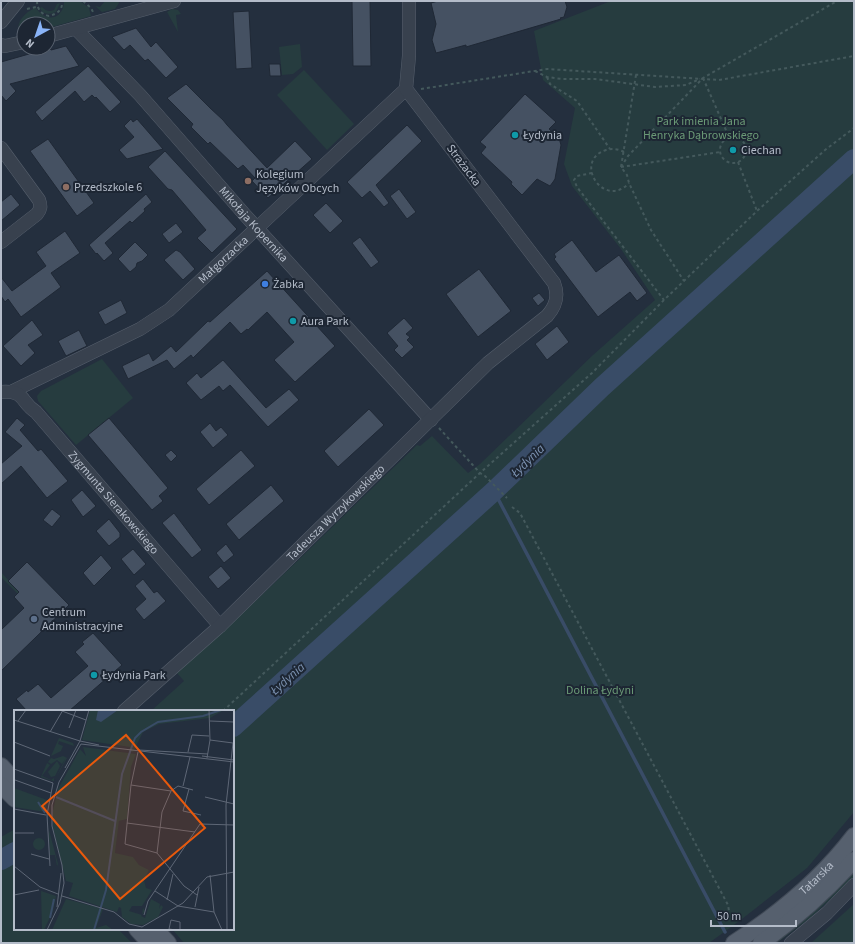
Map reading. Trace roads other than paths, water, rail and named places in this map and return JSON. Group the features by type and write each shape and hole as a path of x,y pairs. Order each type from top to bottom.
{"main road":[{"path":"1,766 7,789"},
{"name":"Tatarska","path":"734,943 790,902 820,874 854,836"},
{"name":"Tatarska","path":"761,943 804,910 832,885 854,860"},
{"path":"138,930 150,943"},
{"path":"156,930 168,943"}],"street":[{"path":"1,22 18,1"},
{"path":"56,34 174,1"},
{"path":"406,89 409,56 409,1"},
{"name":"Mikołaja Kopernika","path":"76,29 140,96 431,420"},
{"path":"1,45 5,46 16,44"},
{"name":"Małgorzacka","path":"7,391 140,329 170,310 406,89"},
{"name":"Strażacka","path":"406,89 554,283 556,289 556,304 547,316"},
{"path":"1,148 39,200 41,209 38,214 1,242"},
{"name":"Tadeusza Wyrzykowskiego","path":"125,710 220,626 488,364 547,316"},
{"name":"Zygmunta Sierakowskiego","path":"7,391 20,396 36,412 220,626"},
{"path":"790,943 827,913 854,885"}],"waterway":[{"name":"Łydynia","path":"234,726 494,491 602,387 854,159"},
{"path":"494,491 725,932"},
{"name":"Łydynia","path":"1,860 14,853"}],"place":[{"name":"Łydynia","path":"515,135"},
{"name":"Ciechan","path":"733,150"},
{"name":"Kolegium Języków Obcych","path":"248,181"},
{"name":"Przedszkole 6","path":"66,187"},
{"name":"Żabka","path":"265,284"},
{"name":"Aura Park","path":"293,321"},
{"name":"Centrum Administracyjne","path":"34,619"},
{"name":"Łydynia Park","path":"94,675"}],"park label":[{"name":"Park imienia Jana Henryka Dąbrowskiego","path":"701,128"},
{"name":"Dolina Łydyni","path":"600,690"}]}
